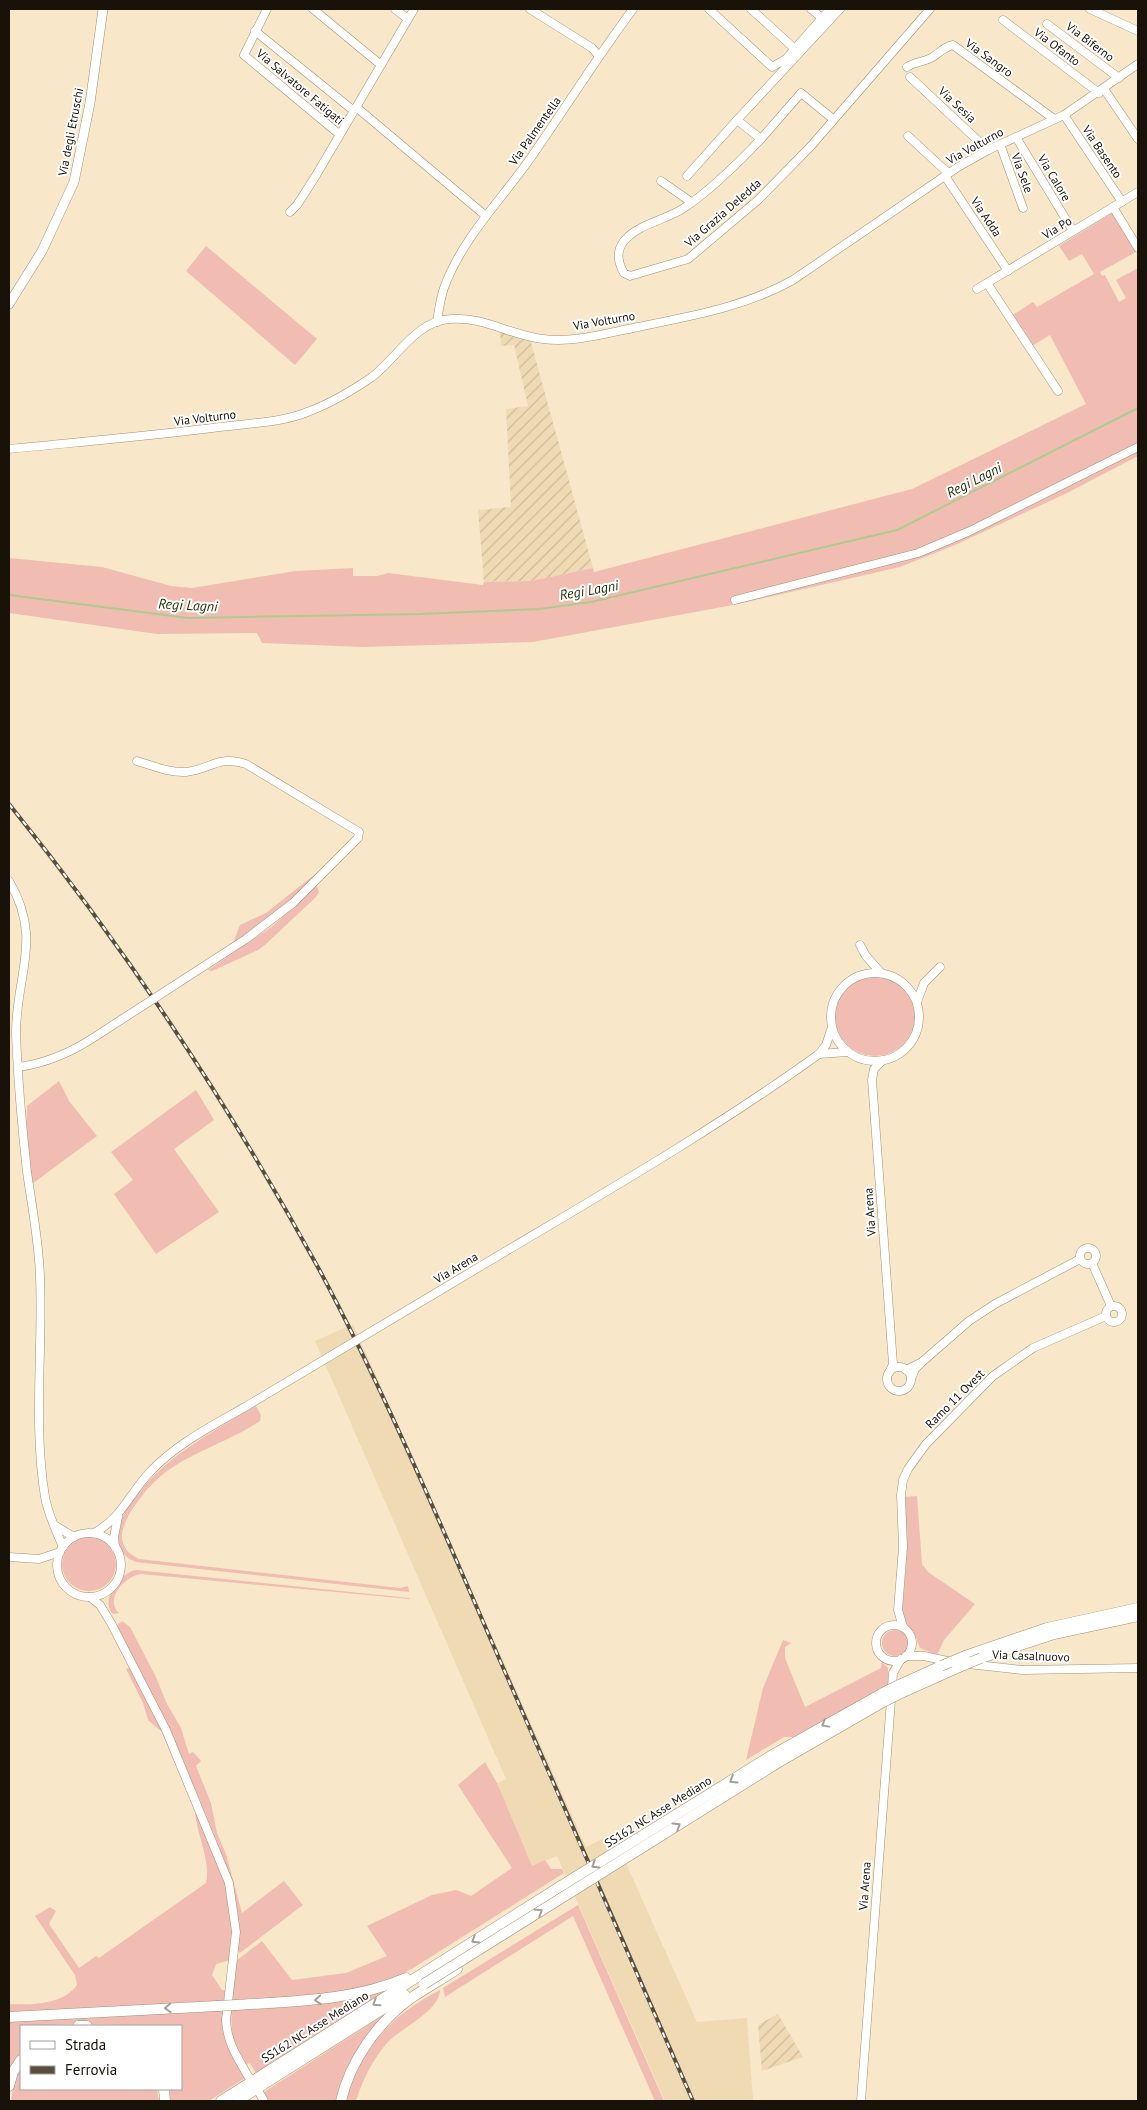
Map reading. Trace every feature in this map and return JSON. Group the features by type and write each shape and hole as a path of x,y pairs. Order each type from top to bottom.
{"highway":[{"name":"SS162 NC Asse Mediano","path":"899,1690 941,1666 965,1656 1048,1628 1138,1608"},
{"name":"SS162 NC Asse Mediano","path":"237,2101 421,1981 434,1966 776,1758 883,1697 980,1658 1054,1634 1138,1616"},
{"name":"SS162 NC Asse Mediano","path":"221,2101 513,1928 776,1758"},
{"path":"9,2017 236,2005 349,1996 421,1981"},
{"path":"341,2101 355,2064 375,2033 403,2004 421,1981"},
{"path":"9,2086 13,2072 20,2062"}],"main road":[{"name":"Via degli Etruschi","path":"9,304 42,251 74,182 90,103 104,9"}],"street":[{"name":"Via Salvatore Fatigati","path":"267,9 244,55 339,134"},
{"path":"313,9 381,65"},
{"path":"395,9 408,19"},
{"name":"Via Salvatore Fatigati","path":"290,212 301,200 414,9"},
{"path":"530,9 592,48 598,56"},
{"name":"Via Palmentella","path":"437,322 444,287 459,257 486,216 519,174 584,81 598,56 633,9"},
{"path":"709,9 772,67 786,59 830,9"},
{"path":"751,9 795,49"},
{"path":"811,9 822,18"},
{"path":"687,176 840,9"},
{"name":"Via Grazia Deledda","path":"833,119 801,93 761,139 684,208 634,232 626,239 618,256 624,273 630,276 688,259 758,200 791,167 930,9"},
{"path":"1090,9 1138,30"},
{"name":"Via Ofanto","path":"1002,20 1102,91 1138,139"},
{"name":"Via Biferno","path":"1047,24 1119,78"},
{"name":"Via Salvatore Fatigati","path":"256,31 355,109"},
{"name":"Via Sangro","path":"907,67 916,61 931,58 946,46 953,45 1054,119"},
{"name":"Via Volturno","path":"9,449 145,437 282,419 308,412 372,377 421,330 437,322 452,318 496,325 542,339 581,339 719,310 777,289 793,280 947,175 988,150 1064,115 1102,91 1138,64"},
{"name":"Via Sesia","path":"910,77 988,150"},
{"path":"355,109 486,216"},
{"name":"Via Basento","path":"1064,115 1122,202"},
{"path":"737,120 761,139"},
{"name":"Via Adda","path":"908,136 947,175 1008,271"},
{"name":"Via Calore","path":"1016,137 1073,231"},
{"name":"Via Sele","path":"1000,144 1023,208"},
{"path":"661,181 690,202"},
{"name":"Via Po","path":"977,289 1138,192"},
{"path":"1113,208 1138,248"},
{"path":"987,283 1058,391"},
{"path":"735,600 918,553 970,531 1138,447"},
{"path":"19,1067 60,1056 93,1038 246,939 293,903 358,838 358,832 246,764 224,760 187,772 171,771 137,761"},
{"path":"9,881 21,905 26,926 27,945 17,1026 25,1150 40,1277 38,1393 41,1455 45,1498 61,1549 57,1569 61,1580 68,1589 78,1595 90,1597 100,1605 111,1623 166,1730 229,1883 236,1932 226,2020 227,2033 231,2046 248,2076"},
{"path":"860,945 866,956 881,973"},
{"path":"917,1002 924,983 940,967"},
{"path":"881,973 901,980 917,1002 919,1019 911,1042 899,1054 883,1060 862,1059 847,1052 838,1041 832,1027 832,1005 844,985 857,976 881,973"},
{"name":"Via Arena","path":"94,1533 118,1516 138,1486 167,1456 245,1407 721,1122 819,1054 829,1038 832,1027"},
{"path":"819,1054 847,1052"},
{"name":"Via Arena","path":"862,1059 872,1080 891,1342 892,1364 887,1381 895,1390 906,1388 910,1381 905,1368 895,1358 891,1342"},
{"path":"872,1080 874,1069 883,1060"},
{"path":"1080,1259 1081,1252 1090,1249 1095,1254 1092,1263 1111,1306"},
{"path":"1080,1259 1084,1263 1092,1263"},
{"path":"910,1381 915,1369 969,1321 995,1304 1080,1259"},
{"path":"1111,1306 1120,1308 1123,1313 1121,1318 1114,1322 1106,1316 1107,1309 1111,1306"},
{"name":"Ramo 11 Ovest","path":"898,1610 903,1547 901,1495 903,1480 908,1469 926,1444 981,1385 1033,1348 1106,1316"},
{"path":"890,1371 896,1367 905,1368 922,1362"},
{"name":"Via Arena","path":"115,1547 114,1538 118,1516"},
{"path":"54,1525 74,1537"},
{"path":"39,1559 61,1549 74,1537 94,1533 104,1537 115,1547 120,1565 118,1578 106,1595 105,1604 111,1623"},
{"path":"9,1557 39,1559 57,1569"},
{"path":"90,1597 110,1589"},
{"path":"893,1673 878,1650 876,1640 880,1632 890,1625 898,1610"},
{"path":"898,1610 902,1627"},
{"path":"890,1625 902,1627 909,1633 912,1642 924,1656"},
{"path":"885,1658 892,1660 903,1658 911,1650 912,1642"},
{"name":"Via Casalnuovo","path":"903,1658 924,1656 938,1660 1022,1670 1138,1668"},
{"name":"Via Arena","path":"860,2101 893,1673 903,1658"}],"shaded area":[{"path":"1112,213 1136,252 1100,272 1102,276 1105,275 1119,302 1126,298 1116,280 1138,268 1138,456 1067,493 955,545 900,567 733,605 533,642 363,647 262,643 257,633 157,634 9,613 9,558 102,567 171,586 192,588 296,571 353,568 353,576 377,576 388,573 483,585 484,582 531,581 593,568 594,572 912,489 1086,404 1050,335 1027,349 1008,318 1033,302 1037,307 1094,274 1082,254 1069,261 1059,246"},
{"path":"206,246 317,339 295,365 186,271"},
{"path":"500,330 530,339 593,568 531,581 484,582 478,510 511,507 506,409 528,406 514,345 501,346"},
{"path":"329,863 272,917 233,943 240,925 266,913"},
{"path":"316,884 319,892 316,897 266,944 258,950 212,971 208,970 274,925"},
{"path":"875,976 890,979 903,988 912,1001 915,1016 912,1031 903,1044 890,1053 875,1056 860,1053 847,1044 838,1031 835,1016 838,1001 847,988 860,979"},
{"path":"59,1081 69,1101 97,1136 32,1184 26,1130 27,1106"},
{"path":"196,1090 214,1120 174,1149 219,1212 156,1254 114,1194 133,1180 111,1152"},
{"path":"353,1324 586,1847 613,1834 697,2022 747,2018 753,2101 665,2101 557,1856 532,1866 496,1784 506,1779 315,1341"},
{"path":"256,1406 261,1415 260,1421 182,1461 154,1482 136,1504 125,1524 122,1539 127,1551 139,1559 400,1588 408,1586 409,1592 136,1562 124,1554 118,1540 119,1524 132,1501 145,1485 158,1471 189,1447"},
{"path":"917,1496 922,1564 928,1572 975,1604 944,1640 937,1655 920,1648 915,1635 904,1622 902,1615 907,1550 905,1497"},
{"path":"89,1537 99,1539 108,1545 114,1554 116,1564 114,1574 108,1583 99,1589 89,1591 79,1589 70,1583 64,1574 62,1564 64,1554 70,1545 79,1539"},
{"path":"136,1570 410,1599 141,1574 129,1579 118,1589 114,1601 119,1613 113,1614 109,1608 110,1594 118,1581"},
{"path":"122,1621 130,1627 156,1677 166,1702 181,1728 189,1754 193,1752 201,1761 196,1766 211,1803 217,1833 226,1854 242,1913 284,1881 303,1905 240,1953 238,1950 237,1911 222,1856 181,1756 116,1626"},
{"path":"895,1630 904,1634 908,1643 904,1652 895,1656 886,1652 882,1643 886,1634"},
{"path":"783,1640 791,1643 785,1647 785,1658 805,1707 881,1668 882,1662 888,1668 888,1686 793,1737 784,1737 746,1760 763,1688"},
{"path":"131,1667 170,1744 226,1886 233,1920 230,1960 216,1964 212,1975 222,1990 226,1990 224,2003 9,2014 9,2004 36,2004 55,2000 64,1997 77,1985 75,1975 35,1916 50,1907 56,1911 49,1924 79,1968 96,1956 99,1958 206,1883 207,1865 195,1811 162,1732 148,1720 143,1703 126,1669"},
{"path":"485,1762 497,1783 532,1866 545,1860 551,1869 562,1869 564,1873 413,1968 392,1978 370,1986 325,1995 232,2001 236,1961 262,1941 292,1980 346,1973 387,1956 367,1926 432,1895 456,1890 471,1896 512,1868 458,1785"},
{"path":"578,1905 664,2101 655,2101 573,1916 445,1997 443,1988"},
{"path":"389,1990 256,2073 250,2063 246,2065 232,2038 231,2010"},
{"path":"440,1990 438,1998 427,2012 394,2037 382,2049 368,2070 356,2101 343,2101 360,2065 380,2035 406,2011"},
{"path":"223,2010 224,2036 245,2078 209,2101 168,2101 167,2090 182,2090 182,2025 77,2024 20,2025 20,2058 9,2077 9,2020"},
{"path":"778,2014 803,2057 762,2071 758,2025"},
{"path":"384,2015 338,2101 269,2101 264,2092"},
{"path":"20,2069 20,2090 157,2090 159,2101 11,2101 14,2081"}],"waterway":[{"name":"Regi Lagni","path":"9,595 188,618 419,614 539,609 591,602 897,530 1138,408"}],"railway":[{"path":"9,804 95,915 175,1030 250,1149 344,1316 409,1454 693,2101"}]}
